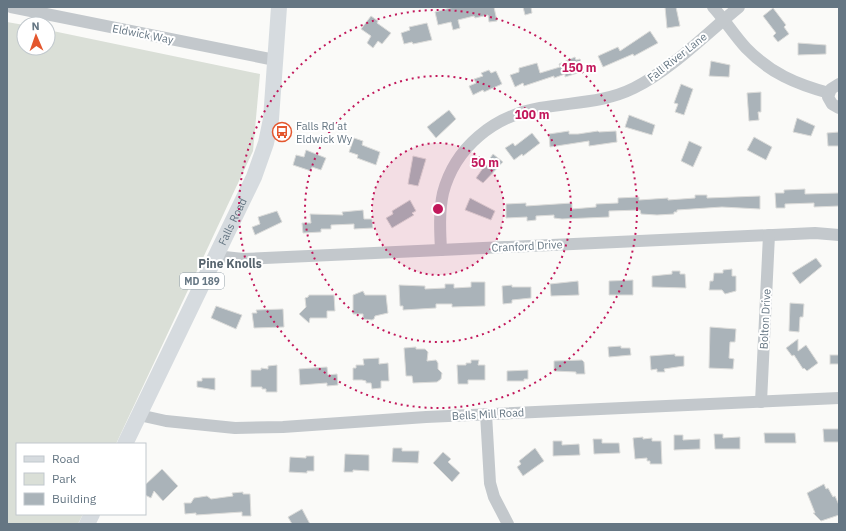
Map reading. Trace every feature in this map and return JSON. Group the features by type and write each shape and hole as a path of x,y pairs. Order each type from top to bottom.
{"main road":[{"name":"Falls Road","path":"125,443 254,177 266,143 271,119 279,7"},
{"path":"87,524 92,515"}],"street":[{"name":"Eldwick Way","path":"11,7 275,60"},
{"path":"713,7 746,48 772,70 800,85 829,93"},
{"name":"Fall River Lane","path":"441,250 441,207 447,180 457,161 481,134 495,124 523,111 592,102 634,89 662,70 739,7"},
{"path":"839,84 834,86 829,93 830,101 839,108"},
{"name":"Cranford Drive","path":"215,256 243,259 815,233 839,235"},
{"name":"Bolton Drive","path":"761,402 769,235"},
{"name":"Bells Mill Road","path":"139,415 166,421 235,428 298,426 486,414 839,398"},
{"path":"486,414 490,484 494,497 508,524"}],"green space":[{"path":"7,22 16,24 16,56 56,56 56,32 260,74 253,151 116,443 16,443 16,515 82,515 78,524 7,524"}],"building":[{"path":"454,7 494,7 497,21 489,22 488,15 475,18 474,16 458,20 460,28 453,30 451,22 438,25 435,12"},
{"path":"523,7 531,7 532,13 525,15"},
{"path":"665,7 676,7 680,26 667,28"},
{"path":"773,8 786,25 784,27 789,34 778,42 773,36 776,33 763,16"},
{"path":"371,16 378,21 377,23 391,33 382,44 378,41 373,48 367,43 371,36 361,29"},
{"path":"427,23 432,40 413,44 412,42 404,44 401,33 410,30 409,27"},
{"path":"650,31 658,43 634,56 633,54 603,67 598,56 618,47 620,51"},
{"path":"798,43 826,45 826,54 798,55"},
{"path":"575,57 576,60 580,59 584,71 565,77 565,74 554,78 554,76 524,86 523,83 515,87 510,75 519,72 519,68 537,63 540,73 560,67 559,64"},
{"path":"711,61 730,65 729,77 709,76"},
{"path":"489,70 491,73 496,71 502,84 473,95 469,86 476,83 474,79 483,76 481,73"},
{"path":"681,84 693,89 684,115 675,112 678,104 674,103"},
{"path":"761,92 761,112 758,112 759,120 749,121 747,93"},
{"path":"449,110 456,119 436,138 427,127"},
{"path":"629,115 655,125 652,135 625,127"},
{"path":"797,118 815,126 811,136 793,132"},
{"path":"569,131 569,134 616,131 617,142 589,146 589,141 550,147 549,134"},
{"path":"839,132 839,146 828,146 827,133"},
{"path":"532,133 540,143 523,156 522,154 514,160 505,148 513,143 515,146"},
{"path":"754,137 772,147 766,160 747,150"},
{"path":"354,138 363,141 362,145 380,152 376,165 357,158 358,155 349,152"},
{"path":"689,141 702,147 693,167 681,161"},
{"path":"306,150 326,158 321,170 312,167 311,171 293,165 296,155 304,157"},
{"path":"493,154 503,162 483,183 476,178"},
{"path":"413,156 426,159 418,186 408,184"},
{"path":"805,189 805,194 839,193 839,206 814,207 814,203 785,204 785,208 776,208 775,193 784,193 784,190"},
{"path":"695,195 707,195 707,198 760,196 760,209 722,207 677,210 674,214 657,215 641,214 640,210 609,211 609,217 562,219 554,218 554,215 536,216 536,220 527,221 527,217 506,218 506,204 526,203 526,206 572,203 572,209 596,207 596,204 618,203 618,198 639,197 639,200 668,198 668,200 695,198"},
{"path":"470,198 495,211 491,220 465,210"},
{"path":"410,200 416,211 412,213 414,215 392,228 386,218 393,214 392,211"},
{"path":"363,210 364,219 372,219 373,228 354,229 354,224 331,225 331,229 321,229 321,232 303,233 302,223 311,223 310,214 343,215 342,212"},
{"path":"277,211 282,222 255,235 252,227 260,224 258,217"},
{"path":"816,258 822,266 800,284 792,273"},
{"path":"732,269 732,276 736,276 736,291 725,294 722,290 709,290 710,281 713,281 714,273 723,273 723,270"},
{"path":"672,271 680,271 680,274 685,274 686,288 652,287 652,276 672,274"},
{"path":"633,280 633,295 609,295 609,281"},
{"path":"578,281 579,295 551,296 550,284"},
{"path":"471,282 485,282 485,306 452,307 452,304 436,304 436,308 403,310 403,306 400,306 399,285 425,286 425,289 445,288 445,284 454,284 454,288 471,287"},
{"path":"512,285 512,287 531,287 531,298 512,300 512,303 503,304 502,286"},
{"path":"363,291 365,295 386,295 388,313 375,316 372,320 363,319 363,314 353,314 353,295"},
{"path":"309,295 334,295 335,311 327,311 327,318 310,318 309,323 299,314 306,307 305,298"},
{"path":"790,303 804,304 803,317 800,317 799,332 789,331"},
{"path":"216,306 242,315 236,329 211,318"},
{"path":"283,309 284,327 254,328 252,313 257,313 256,310"},
{"path":"710,327 736,329 735,342 730,342 729,358 734,359 733,369 709,368"},
{"path":"798,339 798,351 806,345 818,363 807,371 804,368 803,369 794,355 792,356 786,348"},
{"path":"621,346 621,348 630,348 631,355 609,357 608,347"},
{"path":"416,347 416,349 425,349 428,352 427,361 436,360 438,363 438,369 442,373 441,379 437,382 413,383 412,376 406,376 404,348"},
{"path":"675,354 675,356 684,356 684,366 664,369 665,372 657,372 657,369 651,370 650,356"},
{"path":"830,355 839,355 839,364 830,364"},
{"path":"379,358 379,364 388,363 389,381 381,381 381,388 372,389 371,383 366,383 366,381 362,380 353,380 353,368 356,368 356,365 364,365 363,359"},
{"path":"471,360 479,360 478,365 485,365 485,380 468,380 468,384 458,384 457,365 466,365 466,363 471,363"},
{"path":"582,360 584,362 585,374 554,371 554,361"},
{"path":"277,365 277,392 266,392 266,389 262,389 262,387 251,387 251,370 261,370 261,368 268,369 268,366"},
{"path":"327,367 328,375 337,374 338,385 327,386 327,383 300,385 299,369"},
{"path":"528,370 528,379 524,379 524,381 507,381 507,371"},
{"path":"202,378 215,378 215,390 197,387 197,381 202,381"},
{"path":"823,429 839,429 839,442 824,442"},
{"path":"764,433 795,433 796,443 765,443"},
{"path":"714,434 723,434 723,438 740,437 740,449 715,449"},
{"path":"674,435 683,435 683,440 700,439 700,449 674,450"},
{"path":"643,437 643,439 652,438 652,441 661,441 662,464 650,464 650,461 647,461 647,458 635,459 633,438"},
{"path":"593,439 602,439 602,443 619,443 620,453 594,454"},
{"path":"553,441 562,441 562,445 579,444 580,455 553,456"},
{"path":"393,448 402,448 402,451 419,451 418,463 392,462"},
{"path":"535,448 544,461 523,476 517,467 521,464 519,461"},
{"path":"443,452 451,459 448,462 460,473 452,482 433,463"},
{"path":"345,454 369,455 369,471 353,470 353,472 344,472"},
{"path":"306,456 314,456 314,471 307,471 307,473 289,472 290,457 306,458"},
{"path":"162,469 178,486 163,501 154,491 151,498 146,496 146,484"},
{"path":"824,484 826,489 828,488 833,497 835,496 839,505 839,515 821,521 813,513 815,513 807,493"},
{"path":"243,492 243,494 250,494 251,516 242,516 242,512 196,515 196,513 185,514 184,503 191,503 194,498 207,496 211,499 233,496 232,493"},
{"path":"302,509 310,524 292,524 288,517"}],"place":[{"name":"Falls Rd at Eldwick Wy","path":"282,132"}],"district":[{"name":"Pine Knolls","path":"230,263"}]}
